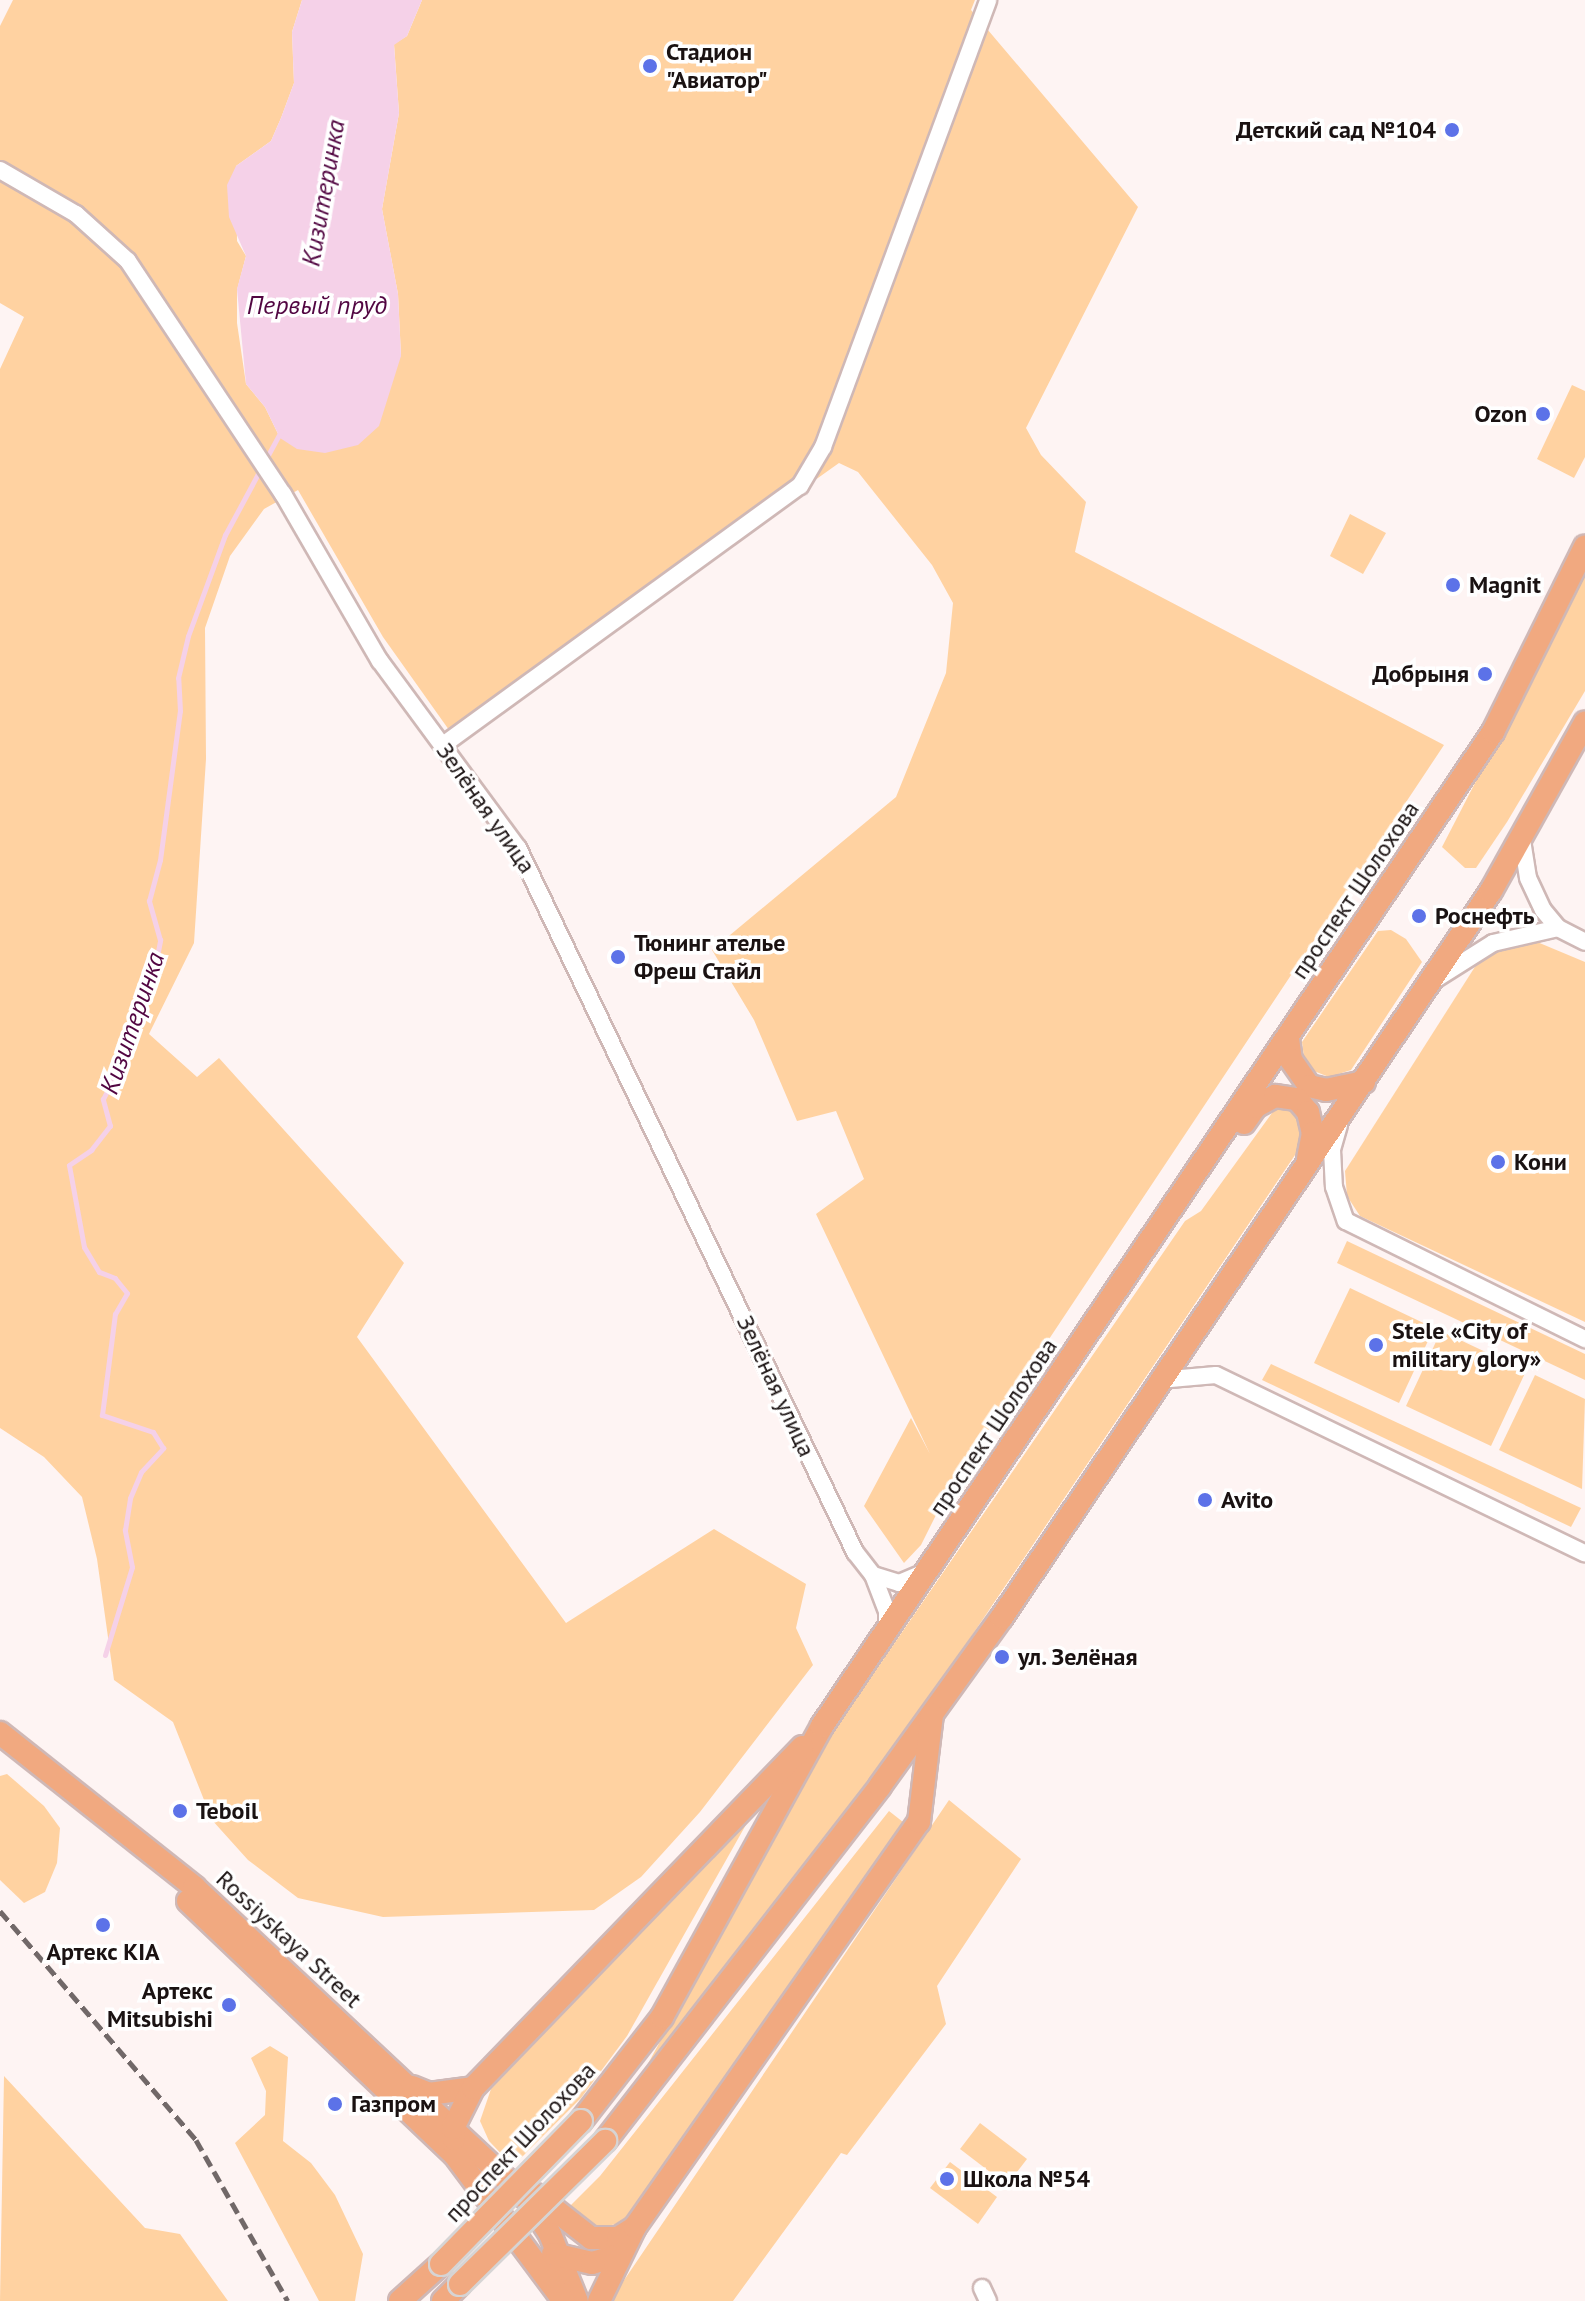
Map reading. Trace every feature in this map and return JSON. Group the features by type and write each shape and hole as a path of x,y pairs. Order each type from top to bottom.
{"main road":[{"name":"проспект Шолохова","path":"400,2301 441,2264 581,2121 662,2017 822,1726 1208,1159 1493,732 1585,547"},
{"path":"443,2301 605,2141 932,1714 1430,983 1522,840 1585,723"},
{"path":"1288,1039 1291,1060 1309,1086 1326,1090 1364,1082"},
{"path":"1208,1159 1223,1150 1255,1107 1275,1096 1297,1099 1308,1112 1313,1133 1306,1169"},
{"path":"599,2301 617,2256 635,2227 919,1822 932,1714"},
{"path":"454,2154 453,2128 473,2088 822,1726"},
{"name":"Rossiyskaya Street","path":"0,1733 194,1887 528,2200 563,2261 577,2301"},
{"name":"Rossiyskaya Street","path":"0,1750 184,1897 454,2154 564,2301"},
{"path":"408,2085 429,2094 473,2088"},
{"path":"473,2088 468,2114 473,2131 554,2212 603,2241 635,2227"},
{"path":"507,2222 563,2261 592,2263 617,2256"}],"street":[{"path":"443,745 800,486 823,447 988,0"},
{"name":"Зелёная улица","path":"0,170 76,214 128,261 283,494 380,661 518,848 552,910 855,1552 873,1575 887,1611 887,1631"},
{"path":"1522,840 1533,892 1558,928 1585,942"},
{"path":"1430,983 1493,943 1558,928"},
{"path":"1341,1117 1332,1150 1334,1187 1346,1221 1585,1339"},
{"path":"1159,1380 1216,1375 1585,1553"},
{"path":"873,1575 899,1583 929,1570"}],"shaded area":[{"path":"13,0 302,0 292,32 294,83 281,118 271,141 236,166 237,241 246,256 237,290 237,323 246,384 265,407 280,438 401,356 398,294 382,209 399,113 394,44 407,36 422,0 975,0 971,10 1138,207 1026,428 1041,455 1086,502 1075,552 1444,745 948,1491 921,1545 904,1563 864,1506 911,1418 930,1454 816,1214 864,1179 836,1111 797,1121 754,1020 712,950 896,797 946,673 953,603 932,565 858,472 839,463 454,737 383,637 298,490 264,509 230,556 205,628 206,759 194,943 149,1034 197,1077 219,1058 404,1263 357,1337 566,1623 714,1529 806,1584 796,1628 813,1665 700,1812 641,1877 594,1910 383,1917 298,1898 248,1860 212,1820 173,1722 114,1680 97,1559 82,1497 44,1457 0,1428 0,369 24,317 0,303 0,26"},
{"path":"1572,385 1585,391 1585,457 1574,478 1537,459"},
{"path":"1350,514 1386,533 1363,574 1330,556"},
{"path":"1585,570 1585,691 1476,868 1465,868 1442,847"},
{"path":"1391,930 1406,939 1422,962 1351,1070 1329,1077 1314,1071 1304,1057 1302,1042 1378,931"},
{"path":"1530,939 1585,962 1585,1322 1360,1216 1347,1196 1345,1171 1478,962 1498,945"},
{"path":"1277,1106 1297,1113 1304,1134 1295,1155 831,1845 638,2082 812,1763 1185,1221 1201,1211"},
{"path":"1347,1241 1585,1354 1585,1380 1337,1263"},
{"path":"1350,1288 1434,1328 1399,1403 1314,1363"},
{"path":"1441,1331 1526,1371 1491,1446 1406,1406"},
{"path":"1271,1364 1581,1508 1571,1527 1262,1380"},
{"path":"1535,1375 1585,1399 1582,1489 1499,1450"},
{"path":"7,1774 44,1806 60,1828 57,1863 45,1892 24,1903 0,1880 0,1776"},
{"path":"949,1800 1021,1859 937,1986 946,2024 847,2155 841,2153 733,2301 610,2301"},
{"path":"889,1811 903,1822 626,2221 598,2229 563,2213 600,2176"},
{"path":"752,1814 627,2036 581,2098 513,2166 489,2141 480,2121 491,2089"},
{"path":"270,2046 288,2057 283,2141 311,2163 335,2195 363,2254 355,2301 319,2301 235,2143 265,2115 266,2091 251,2058"},
{"path":"4,2076 145,2228 180,2234 228,2301 0,2301"},
{"path":"980,2123 1027,2159 1007,2185 960,2149"},
{"path":"950,2162 997,2197 978,2224 930,2188"}],"water":[{"name":"Первый пруд","path":"302,0 422,0 407,36 394,45 399,113 382,209 398,294 401,356 379,426 358,445 325,453 297,449 280,438 265,407 246,384 237,289 246,256 229,217 227,185 236,166 271,141 281,118 294,83 292,32"}],"waterway":[{"name":"Кизитеринка","path":"105,1655 132,1567 125,1530 130,1498 141,1472 163,1448 153,1432 102,1415 115,1314 127,1293 115,1278 99,1272 84,1247 69,1165 91,1150 110,1126 103,1099 128,1049 126,1028 153,977 160,940 149,901 160,860 180,711 178,678 188,636 225,535 281,431"}],"railway":[{"path":"0,1911 196,2140 288,2301"}],"place":[{"name":"Стадион \"Авиатор\"","path":"650,66"},
{"name":"Детский сад №104","path":"1452,130"},
{"name":"Ozon","path":"1543,414"},
{"name":"Magnit","path":"1453,585"},
{"name":"Добрыня","path":"1485,674"},
{"name":"Роснефть","path":"1419,916"},
{"name":"Тюнинг ателье Фреш Стайл","path":"618,957"},
{"name":"Кони","path":"1498,1162"},
{"name":"Stele «Сity of military glory»","path":"1376,1345"},
{"name":"Avito","path":"1205,1500"},
{"name":"ул. Зелёная","path":"1002,1657"},
{"name":"Teboil","path":"180,1811"},
{"name":"Артекс KIA","path":"103,1925"},
{"name":"Артекс Mitsubishi","path":"229,2005"},
{"name":"Газпром","path":"335,2104"},
{"name":"Школа №54","path":"947,2179"}]}
